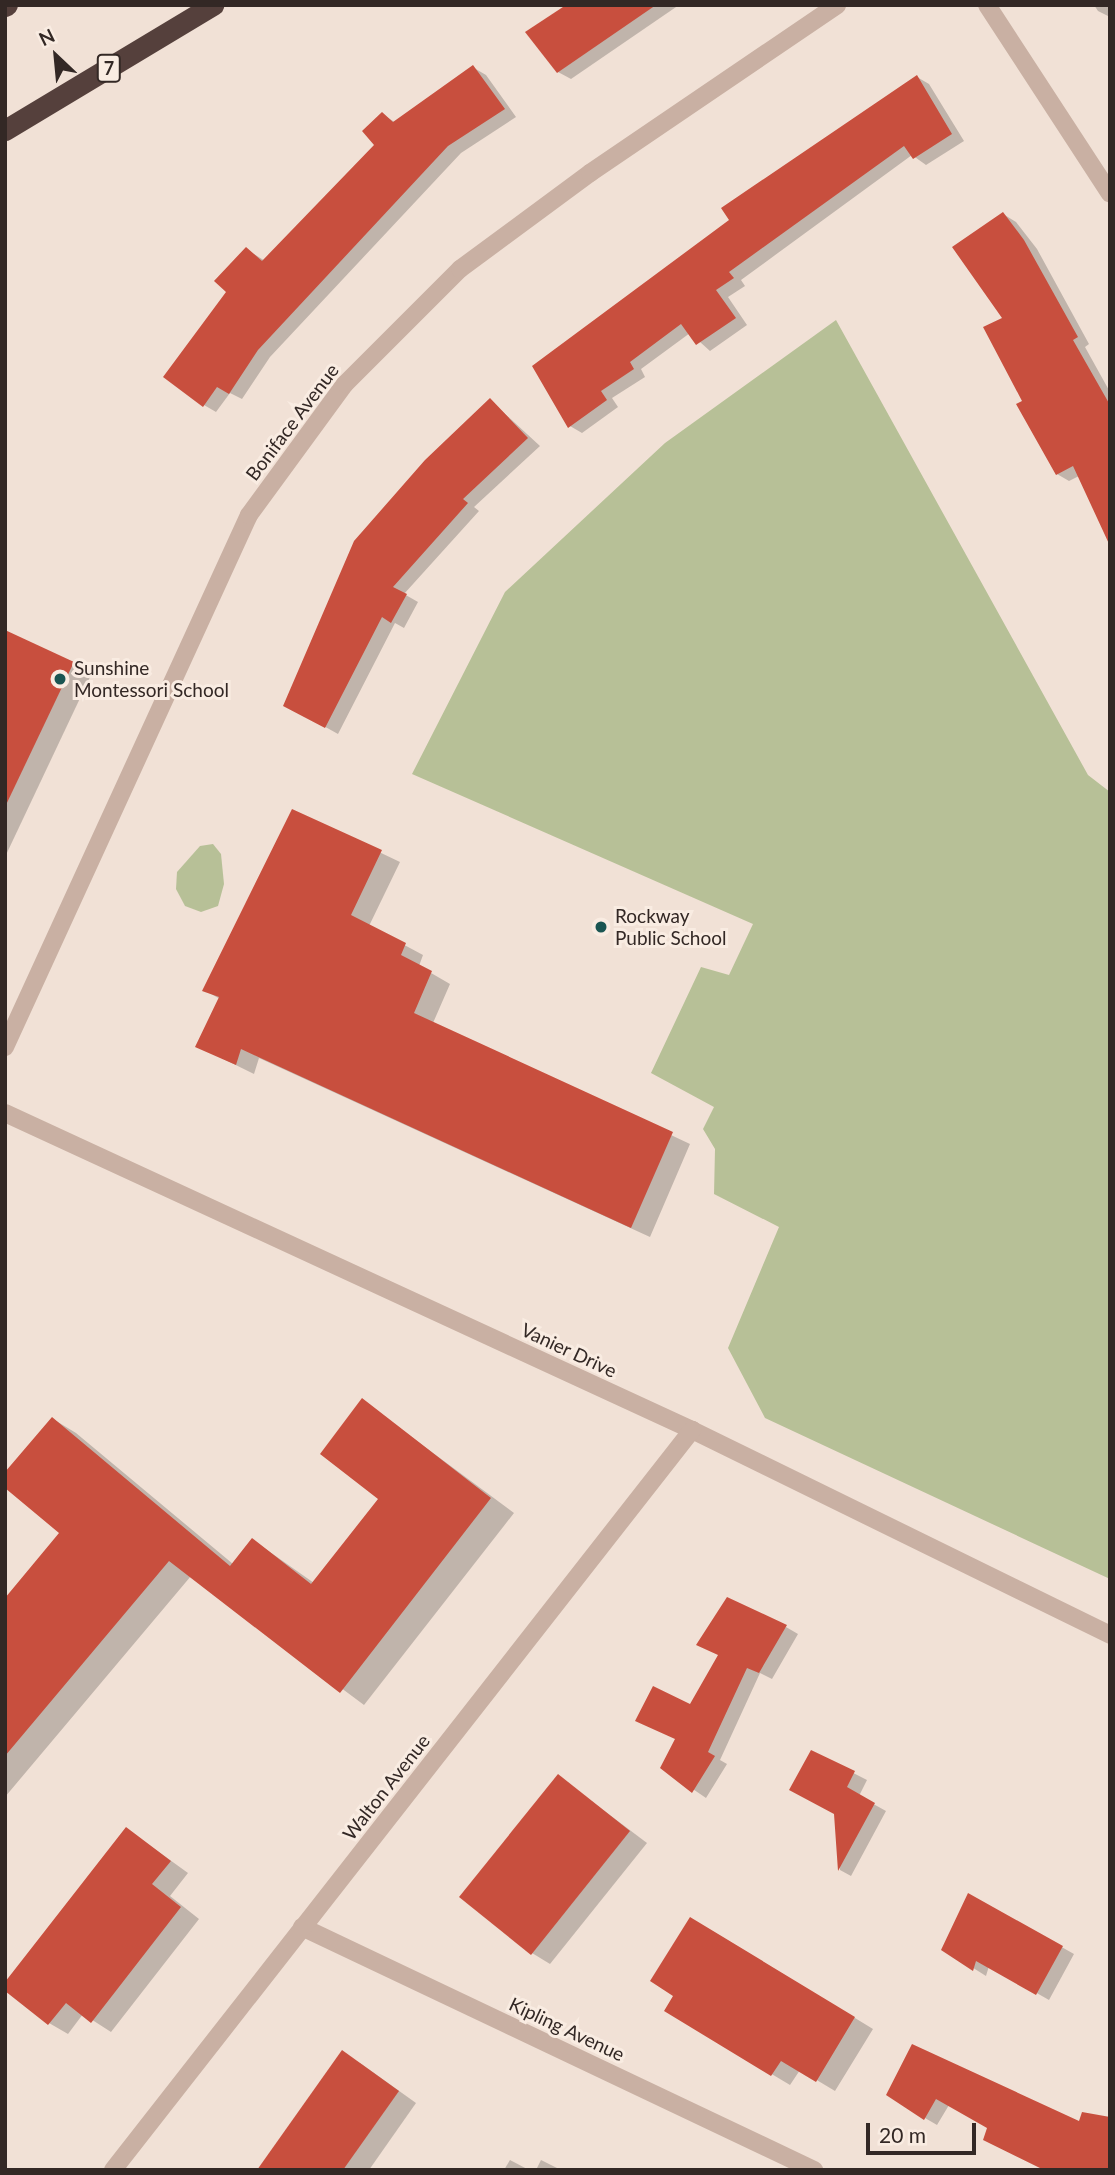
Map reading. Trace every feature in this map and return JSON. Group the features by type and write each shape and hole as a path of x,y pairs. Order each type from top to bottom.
{"highway":[{"name":"7","path":"5,130 214,5"}],"street":[{"name":"Boniface Avenue","path":"5,1047 249,514 345,384 460,269 590,173 837,5"},
{"path":"987,5 1110,194"},
{"name":"Vanier Drive","path":"5,1113 692,1430 1110,1635"},
{"name":"Walton Avenue","path":"113,2170 692,1430"},
{"name":"Kipling Avenue","path":"302,1927 814,2170"}],"green space":[{"name":"Rockway Public School","path":"836,320 1088,775 1110,792 1110,1579 765,1418 728,1348 779,1227 714,1194 715,1149 703,1129 714,1107 651,1073 701,967 729,975 753,924 412,774 505,592 665,443"},
{"path":"213,844 221,854 224,884 218,906 201,912 185,906 176,889 177,872 200,846"}],"building":[{"path":"566,5 656,5 557,73 525,32"},
{"path":"473,65 505,109 448,146 258,350 229,394 217,387 203,407 163,377 226,292 214,281 246,247 262,261 374,145 362,131 382,112 393,122"},
{"path":"917,75 952,134 913,159 904,146 729,272 734,278 716,290 736,318 696,345 681,324 630,362 634,369 601,391 607,400 568,428 532,366 729,220 721,208"},
{"path":"1003,212 1024,240 1078,337 1073,340 1110,405 1110,546 1073,466 1056,475 1016,404 1022,401 983,327 1002,318 952,247"},
{"path":"490,398 528,438 463,499 468,503 393,587 407,594 391,623 382,617 325,728 283,706 354,541 425,460"},
{"path":"5,630 74,662 5,807"},
{"path":"292,809 382,850 351,915 406,943 401,955 432,971 414,1013 673,1132 631,1228 241,1049 236,1065 195,1047 219,997 202,991"},
{"path":"362,1398 491,1498 340,1693 169,1561 5,1756 5,1598 59,1533 5,1488 5,1472 52,1417 230,1566 252,1538 311,1584 378,1499 320,1454"},
{"path":"727,1597 787,1625 759,1673 747,1668 708,1752 715,1756 692,1793 660,1768 675,1739 635,1721 653,1686 690,1704 718,1655 696,1645"},
{"path":"811,1750 855,1771 847,1787 875,1803 838,1871 834,1814 789,1790"},
{"path":"558,1774 630,1831 531,1955 459,1897"},
{"path":"126,1827 171,1861 152,1884 181,1907 91,2023 66,2003 48,2025 5,1991 5,1982"},
{"path":"968,1893 1063,1946 1036,1995 976,1961 973,1971 941,1950"},
{"path":"690,1917 855,2017 816,2082 781,2061 771,2076 664,2011 673,1996 650,1981"},
{"path":"912,2044 1079,2121 1082,2112 1110,2117 1110,2170 1044,2170 983,2140 987,2128 936,2099 924,2120 886,2095"},
{"path":"342,2050 399,2091 343,2170 257,2170"}],"place":[{"name":"Sunshine Montessori School","path":"60,679"},
{"name":"Rockway Public School","path":"601,927"}]}
